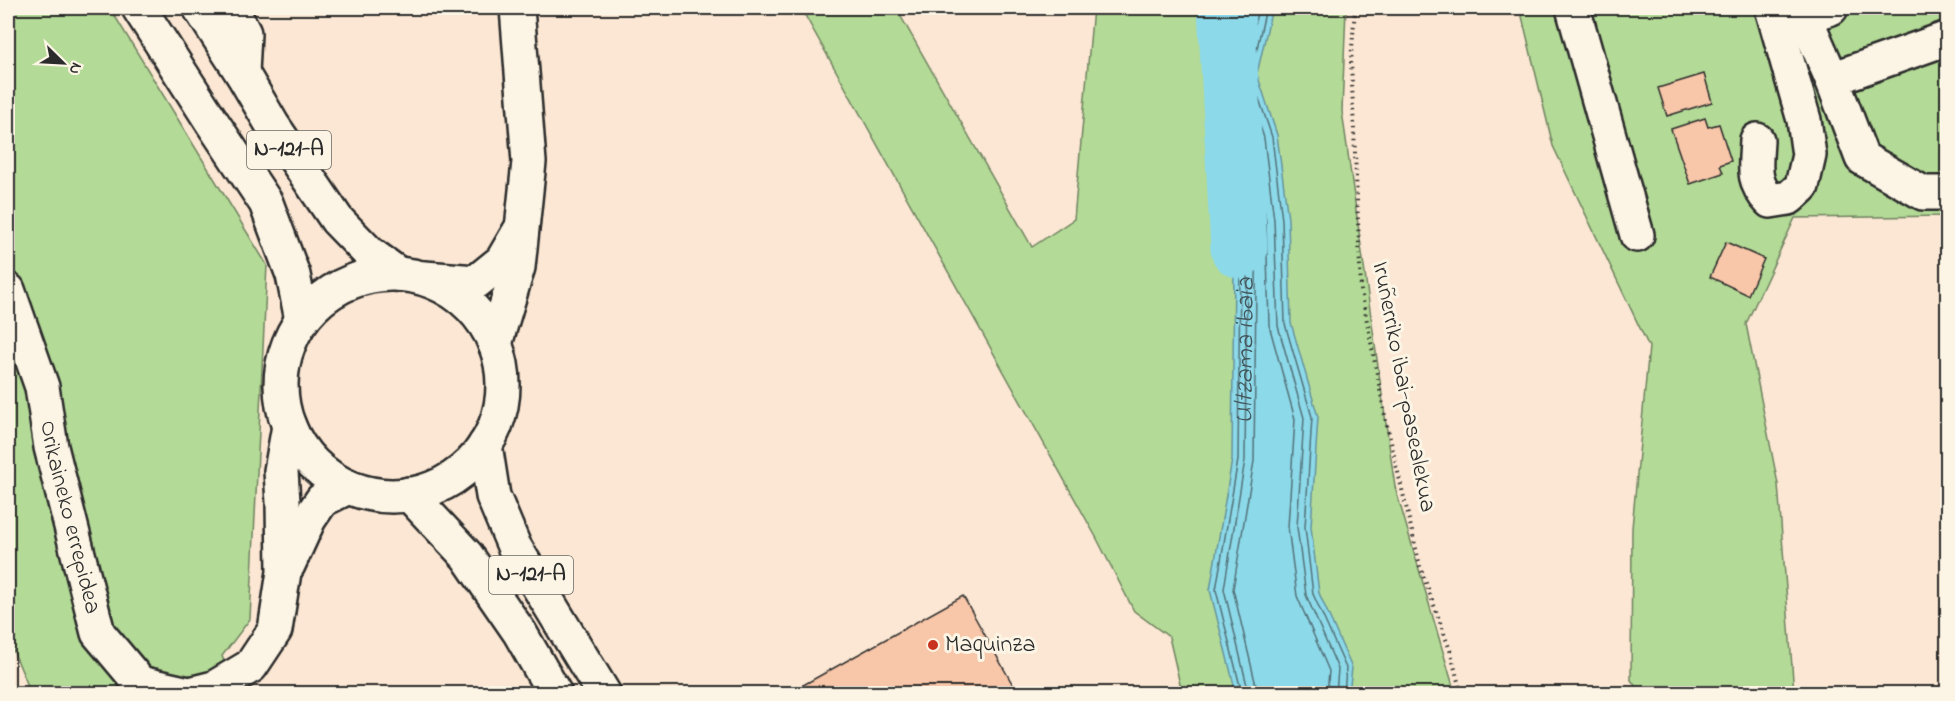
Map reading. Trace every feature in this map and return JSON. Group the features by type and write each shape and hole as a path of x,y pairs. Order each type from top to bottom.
{"main road":[{"name":"N-121-A","path":"139,8 266,203 293,275 302,320"},
{"name":"N-121-A","path":"200,8 273,126 337,220 369,253 411,276 443,286 460,297 474,310 495,344 500,361 502,396 499,413 485,445 470,463 452,478 431,489 409,494 378,495 348,487 323,472 303,452 289,426 281,390 282,371 292,336 302,320 317,303 334,290 354,280 376,275 411,276"},
{"path":"231,8 244,33 242,73"},
{"path":"495,344 518,267 529,162 517,8"},
{"path":"1574,8 1637,235"},
{"path":"1757,140 1755,177 1761,191 1770,201 1789,198 1802,186 1809,155 1804,120 1772,8"},
{"path":"1812,11 1832,79 1862,158 1923,193 1947,193"},
{"path":"1832,79 1947,38"},
{"path":"411,276 476,282 502,261 523,226"},
{"name":"Orikaineko errepidea","path":"8,290 42,387 51,447 99,633 140,683 190,693 214,688 251,666 275,630 284,572 284,502 281,471 289,426"},
{"name":"N-121-A","path":"485,445 493,496 514,546 604,693"},
{"name":"Orikaineko errepidea","path":"284,572 309,519 322,500 348,487"},
{"name":"N-121-A","path":"409,494 467,556 520,633 555,693"}],"path":[{"name":"Iruñerriko ibai-pasealekua","path":"1355,8 1351,62 1361,290 1386,421 1420,566 1451,653 1461,693"}],"green space":[{"path":"8,8 110,8 267,265 250,619 222,656 237,693 31,693 8,638"},
{"path":"801,8 896,8 1032,247 1074,219 1093,8 1346,8 1342,111 1395,487 1455,693 1182,693 1169,637 1134,611 1096,537"},
{"path":"1520,8 1947,8 1947,216 1795,218 1746,324 1778,484 1794,693 1640,693 1631,680 1632,528 1649,347 1553,146"}],"water":[{"path":"1227,8 1272,8 1257,74 1277,135 1288,219 1291,323 1318,417 1311,527 1319,593 1352,668 1349,693 1236,693 1210,590 1232,460 1235,171"}],"building":[{"path":"1704,74 1712,102 1667,116 1658,88"},
{"path":"1705,118 1708,127 1719,124 1731,161 1720,165 1723,173 1690,184 1671,129"},
{"path":"1726,242 1764,259 1748,295 1710,277"},
{"name":"Maquinza","path":"963,596 1018,694 787,694"}],"waterway":[{"name":"Ultzama ibaia","path":"1226,8 1239,249"}],"place":[{"name":"Maquinza","path":"933,645"}]}
